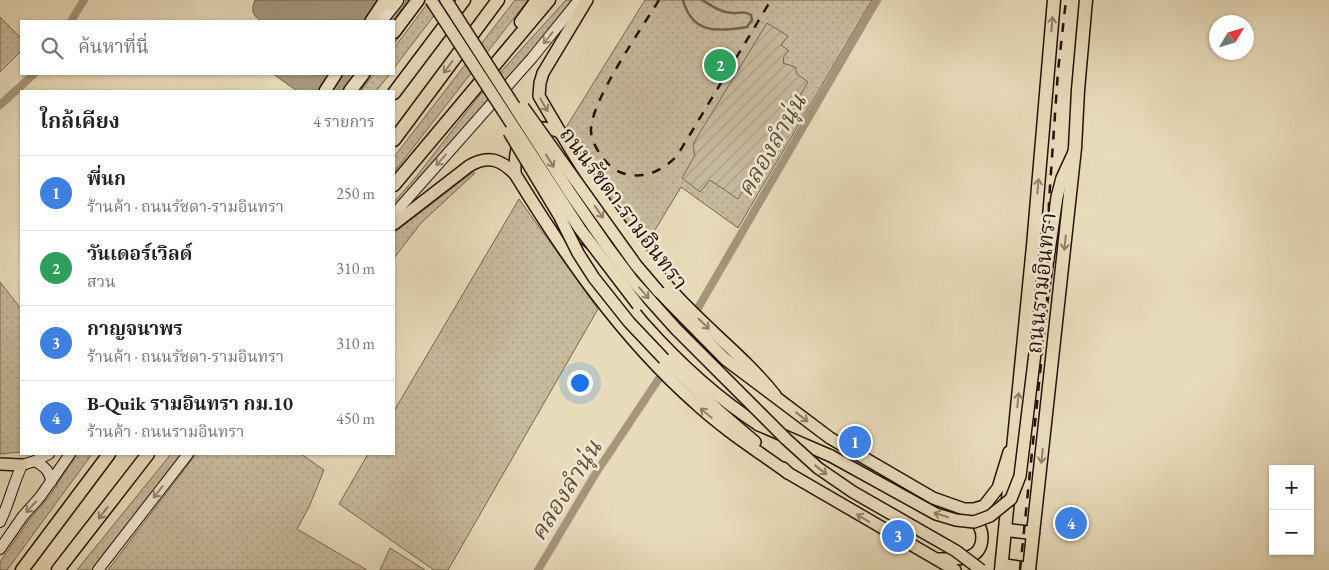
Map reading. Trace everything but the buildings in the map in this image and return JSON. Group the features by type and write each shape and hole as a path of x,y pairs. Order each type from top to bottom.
{"highway":[{"path":"395,31 418,0"},
{"path":"395,92 464,0"},
{"path":"395,139 498,0"},
{"path":"471,92 537,0"},
{"path":"395,185 550,0"},
{"name":"ถนนรามอินทรา","path":"1001,568 1034,237 1054,0"},
{"name":"ถนนรามอินทรา","path":"1029,569 1075,148 1086,0"},
{"path":"351,90 362,75"},
{"path":"22,570 108,455"},
{"path":"58,570 147,456"},
{"path":"1006,530 1033,532"},
{"path":"1001,568 1029,569"}],"main road":[{"path":"372,20 386,0 391,5 398,0"},
{"path":"383,20 398,0"},
{"name":"ถนนรัชดา-รามอินทรา","path":"431,0 580,229 638,306 686,357 759,425 831,456 936,514 956,520 974,522 990,516 1010,499 1020,476 1038,320 1056,197 1075,148"},
{"name":"ถนนรัชดา-รามอินทรา","path":"446,0 570,193 606,245 633,281 676,329 786,439 818,468 854,492 956,551 980,570"},
{"path":"395,213 532,58 579,0"},
{"path":"587,0 543,73 539,96 613,216 647,261 673,292 743,359 774,395"},
{"name":"ถนนรัชดา-รามอินทรา","path":"466,32 536,124 636,264 659,292 725,359 830,438 933,498 964,510"},
{"name":"ถนนรัชดา-รามอินทรา","path":"473,65 510,134 560,217 586,266 615,305 664,359 788,473 955,570"},
{"path":"327,90 335,75"},
{"path":"327,90 340,75"},
{"path":"515,174 515,156 518,141 530,130 546,126 560,132"},
{"path":"395,223 478,161 494,160 508,167 515,174 592,290 651,361 718,423 788,473"},
{"path":"539,211 556,230 596,266 644,323 685,366 729,404 759,425"},
{"path":"964,510 984,506 998,488 1015,434"},
{"path":"0,464 22,466 35,462 47,455"},
{"path":"0,549 69,455"},
{"path":"98,570 187,455"},
{"path":"35,462 46,468 50,474 51,482"},
{"path":"0,522 6,510 16,477 22,466"},
{"path":"936,559 961,559 975,554 982,545 982,533 978,525 974,518 964,510"}],"shaded area":[{"path":"255,0 426,0 395,43 395,20 260,20 253,12"},
{"path":"430,0 446,0 395,67 395,47"},
{"path":"515,0 528,0 395,171 395,156"},
{"path":"566,0 574,0 516,70 395,208 395,201 479,96"},
{"path":"645,0 872,0 738,228 681,187 644,248 565,129"},
{"path":"0,17 20,37 20,52 0,72"},
{"path":"767,23 788,36 781,45 789,51 784,56 783,63 795,67 797,74 808,82 738,199 710,180 700,192 682,178 695,155 693,146"},
{"path":"274,75 371,75 361,90 296,90"},
{"path":"373,75 389,75 377,90 362,90"},
{"path":"473,172 475,173 421,223 395,257 395,232"},
{"path":"519,199 598,309 448,570 434,570 339,504 367,455 395,455 395,409"},
{"path":"0,282 20,308 20,452 0,454"},
{"path":"76,455 91,455 7,570 0,570 0,562 29,520 49,497"},
{"path":"170,455 183,455 95,570 77,570"},
{"path":"195,455 302,455 324,470 309,507 297,529 367,570 108,570"},
{"path":"390,548 425,570 380,570"}],"waterway":[{"path":"72,20 84,0"},
{"path":"683,0 687,11 693,19 699,25 707,28 726,30 747,27 752,20 751,15 744,12 724,12 702,0"},
{"name":"คลองลำนุ่น","path":"698,308 877,0"},
{"path":"0,105 33,75"},
{"name":"คลองลำนุ่น","path":"538,570 596,473 658,380"}],"railway":[{"path":"659,0 629,46 607,85 598,103 591,132 595,145 602,157 616,170 633,175 654,172 677,156 771,0"},
{"path":"1020,570 1047,305 1049,201 1058,71 1066,0"}],"place":[{"name":"วันเดอร์เวิลด์","path":"720,65"},
{"name":"พี่นก","path":"855,442"},
{"name":"B-Quik รามอินทรา กม.10","path":"1071,523"},
{"name":"กาญจนาพร","path":"898,536"}]}
